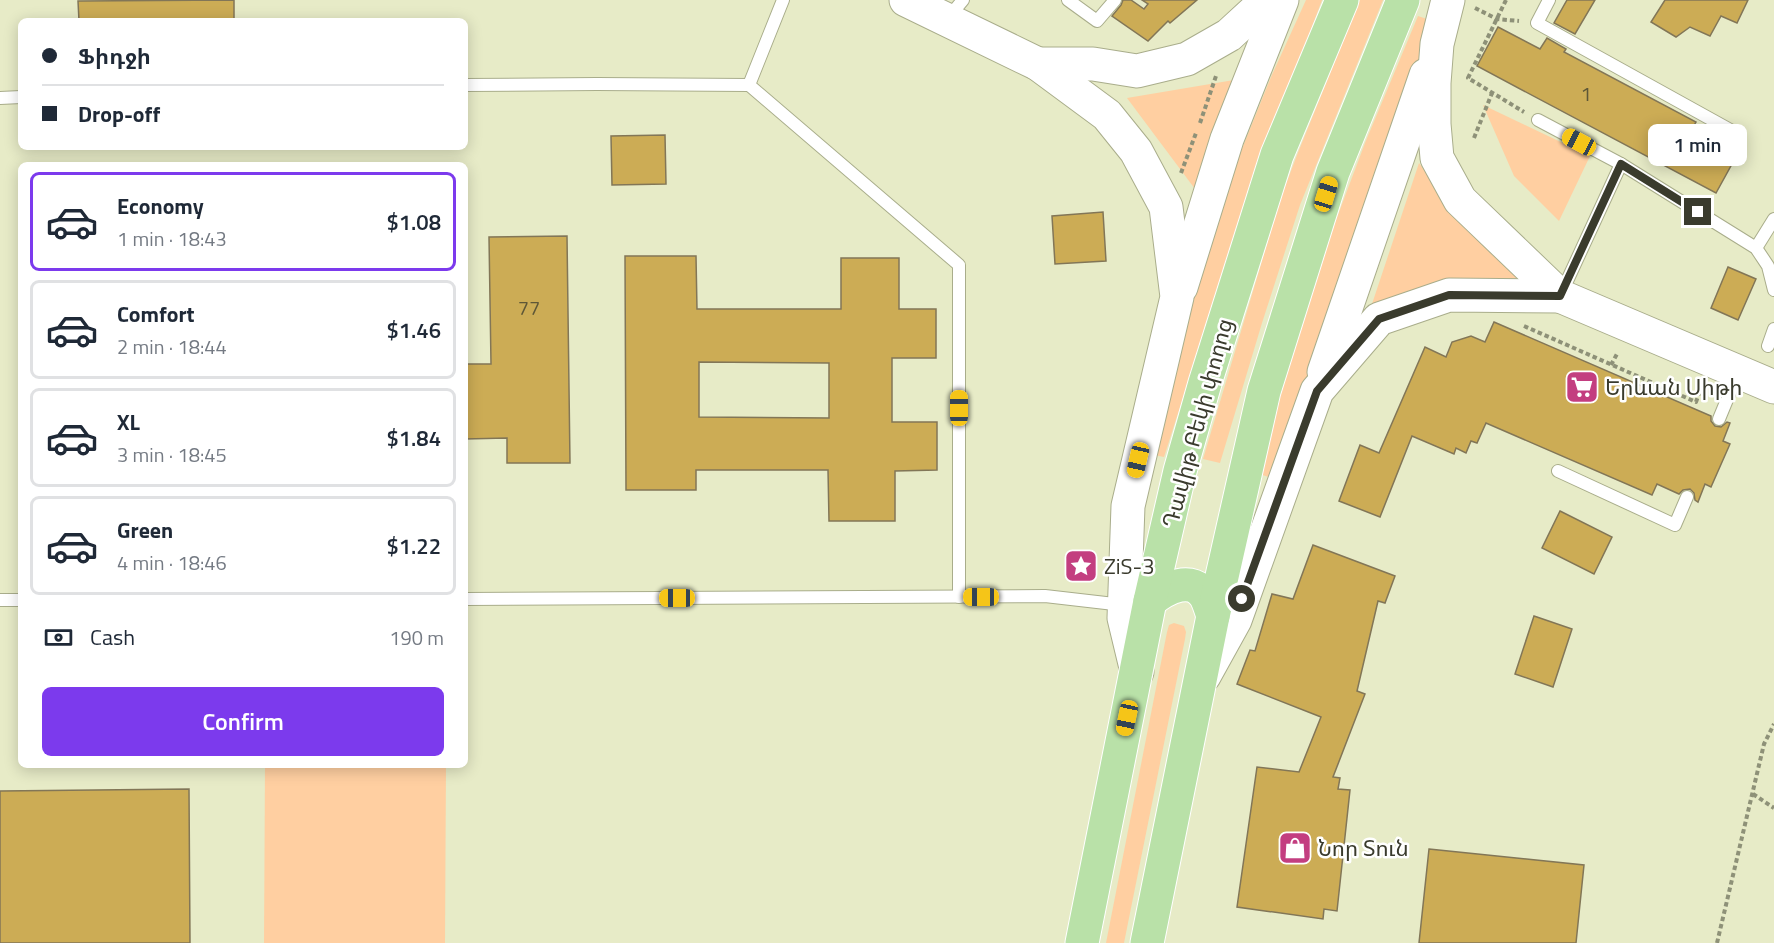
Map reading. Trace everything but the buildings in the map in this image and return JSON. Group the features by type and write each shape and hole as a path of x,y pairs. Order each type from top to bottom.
{"main road":[{"path":"906,0 955,9 1038,64 1107,115 1136,151 1166,207 1178,297"},
{"path":"1038,64 1093,64 1137,70 1187,59 1229,35 1268,0"},
{"path":"1213,616 1204,594 1189,585 1167,588 1137,603 1128,506 1178,297 1227,139 1282,0"},
{"name":"Դավիթ Բեկի փողոց","path":"1082,943 1137,672 1137,603 1180,471 1204,383 1278,155 1342,0"},
{"path":"1147,943 1198,685 1264,391 1333,172 1403,0"},
{"path":"1198,685 1235,620 1437,44 1461,4"},
{"path":"1437,44 1434,83 1437,158 1460,200 1560,296 1774,387"},
{"path":"1317,391 1379,319 1449,295 1560,296"}],"lane":[{"path":"749,85 783,0"},
{"path":"1068,0 1097,21 1114,0"},
{"path":"1549,0 1537,23 1734,132"},
{"path":"468,85 749,85 959,265 959,597"},
{"path":"0,98 18,97"},
{"path":"1538,120 1621,164 1756,248 1768,266 1774,290"},
{"path":"1560,296 1621,164"},
{"path":"1756,248 1774,219"},
{"path":"1768,346 1774,329"},
{"path":"1719,419 1739,372"},
{"path":"1558,471 1675,525 1687,497"},
{"path":"468,599 1045,596 1137,603"},
{"path":"0,600 18,600"}],"path":[{"path":"1506,0 1467,78 1538,120"},
{"path":"1461,4 1497,19 1537,23"},
{"path":"1474,138 1492,93"},
{"path":"1541,333 1696,402 1703,381"},
{"path":"1611,365 1621,345"},
{"path":"1717,943 1764,744 1774,724"},
{"path":"1753,794 1774,808"}],"shaded area":[{"path":"1306,0 1322,0 1240,227 1164,457 1149,454 1220,203 1271,77"},
{"path":"1360,0 1383,0 1300,205 1220,463 1203,459 1281,197"},
{"path":"1418,16 1427,19 1417,69 1275,479 1256,473 1318,268 1365,143"},
{"path":"1234,80 1195,189 1127,98"},
{"path":"1483,105 1590,156 1559,221 1514,176"},
{"path":"1419,163 1462,222 1524,281 1371,307"},
{"path":"1174,623 1184,626 1185,639 1124,943 1106,943 1167,632 1169,625"},
{"path":"265,768 446,768 445,943 264,943"}],"place":[{"name":"Երևան Սիթի","path":"1582,387"},
{"name":"ZiS-3","path":"1081,566"},
{"name":"Նոր Տուն","path":"1295,848"}],"route":[{"path":"1242,599 1317,391 1379,319 1449,295 1560,296 1621,164 1698,212"}]}
